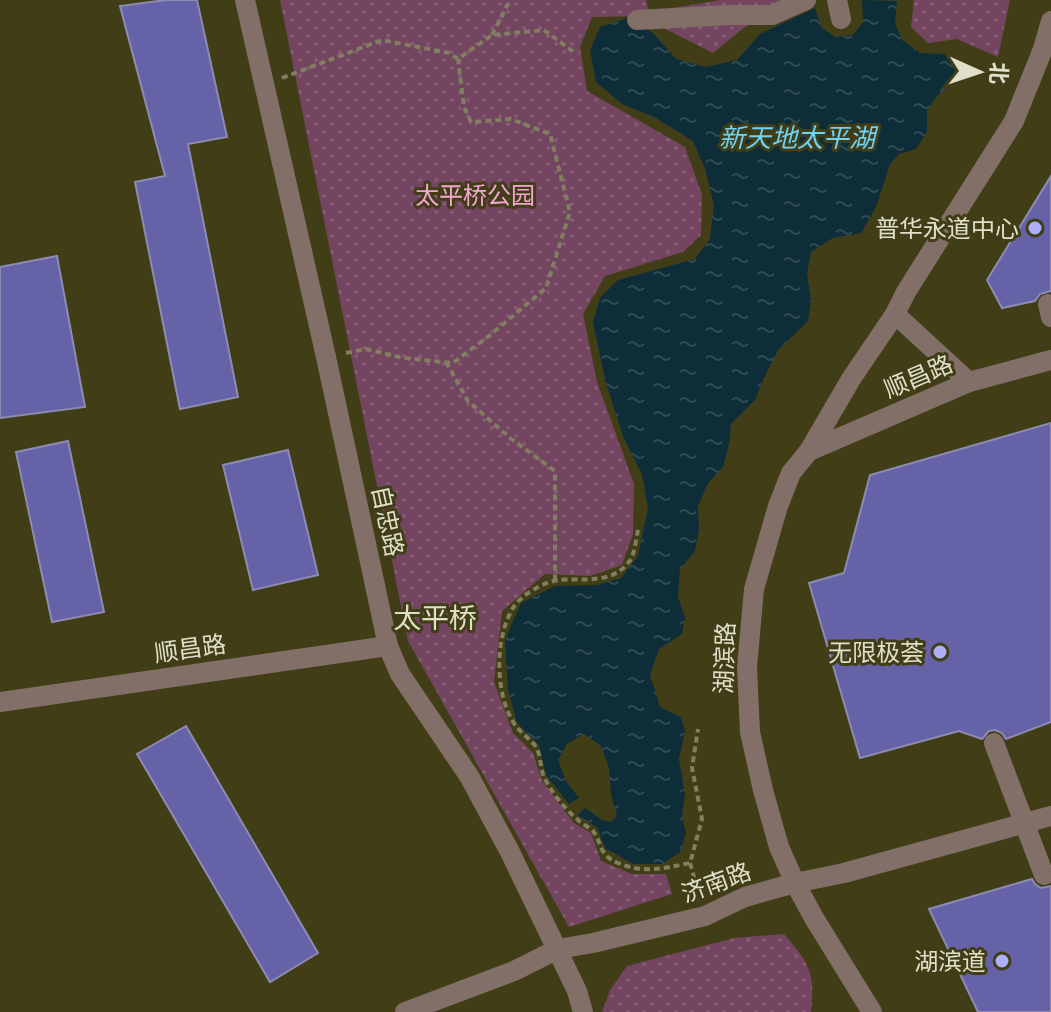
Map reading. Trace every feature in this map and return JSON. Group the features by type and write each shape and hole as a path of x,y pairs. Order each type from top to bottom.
{"street":[{"name":"自忠路","path":"245,0 388,646 400,674 469,776 510,852 558,949 583,1012"},
{"path":"637,20 772,15 806,0"},
{"name":"湖滨路","path":"872,1012 814,918 779,847 750,732 747,667 754,589 791,473 809,451 1014,121 1051,21"},
{"path":"895,314 969,382"},
{"name":"顺昌路","path":"809,451 969,382 1051,360"},
{"name":"顺昌路","path":"0,702 388,646"},
{"path":"994,743 1044,875"},
{"name":"济南路","path":"405,1012 514,971 558,949 705,916 745,897 1051,816"}],"path":[{"path":"458,59 492,35 510,0"},
{"path":"492,35 544,30 575,53"},
{"path":"265,84 382,40 449,53 458,59 464,107 471,122 511,119 550,134 570,212 546,288 453,363 404,358 366,349 326,357"},
{"path":"446,362 468,401 510,438 555,471 555,580"},
{"path":"638,530 632,557 617,574 594,580 555,580 528,592 514,607 504,629 500,686 511,719 521,734 537,748 543,776 576,819 594,832 601,850 616,863 650,871 690,863"},
{"path":"698,729 692,768 702,819 690,863 705,916"}],"green space":[{"name":"太平桥公园","path":"280,0 646,0 649,12 721,0 795,0 745,27 713,53 640,16 592,17 580,47 587,91 685,147 702,195 701,235 683,252 605,276 583,314 597,382 634,484 633,534 622,565 590,576 545,574 502,611 494,682 513,733 533,753 542,781 574,823 591,833 601,861 632,874 666,874 672,894 569,927 408,641"},
{"path":"914,0 1010,0 998,57 957,39 928,43 911,27"},
{"path":"784,934 809,969 811,1012 602,1012 610,990 627,966 734,938"}],"water":[{"name":"新天地太平湖","path":"862,0 897,1 895,24 902,40 920,53 944,54 954,63 957,82 938,95 927,110 927,132 916,149 899,154 890,164 876,207 861,233 833,238 811,252 807,274 811,300 808,321 778,350 755,400 731,424 723,467 708,483 698,506 699,530 695,551 680,569 678,597 685,617 682,634 659,649 650,675 660,707 681,717 685,731 679,759 685,794 682,817 686,833 680,852 663,864 633,864 605,848 597,827 577,815 585,808 602,820 611,822 617,816 611,795 609,768 601,746 584,734 567,744 558,760 566,781 579,798 569,804 546,775 539,745 517,723 508,689 505,640 521,603 555,586 597,585 621,578 638,556 648,508 642,475 623,436 605,380 593,322 600,298 618,280 695,259 710,239 714,205 705,169 693,141 656,118 622,104 596,82 590,50 600,27 627,18 653,33 676,59 706,67 737,60 760,34 815,8 821,27 835,37 853,35 863,22"}],"building":[{"path":"166,0 197,0 227,137 188,144 238,397 180,409 135,182 165,176 120,6"},
{"name":"普华永道中心","path":"1051,176 1051,291 1040,294 1035,301 1002,308 987,280"},
{"path":"57,256 85,407 0,418 0,267"},
{"name":"无限极荟","path":"1051,423 1051,722 1006,739 995,730 989,731 982,739 959,731 860,758 809,583 844,573 870,475"},
{"path":"68,441 104,612 52,622 16,452"},
{"path":"288,450 318,575 253,590 223,465"},
{"path":"186,726 318,953 270,982 137,754"},
{"name":"湖滨道","path":"1032,879 1041,888 1051,886 1051,1012 978,1012 929,909"}],"place":[{"name":"普华永道中心","path":"1035,228"},
{"name":"无限极荟","path":"940,652"},
{"name":"湖滨道","path":"1002,961"}],"district":[{"name":"太平桥","path":"435,618"}]}
